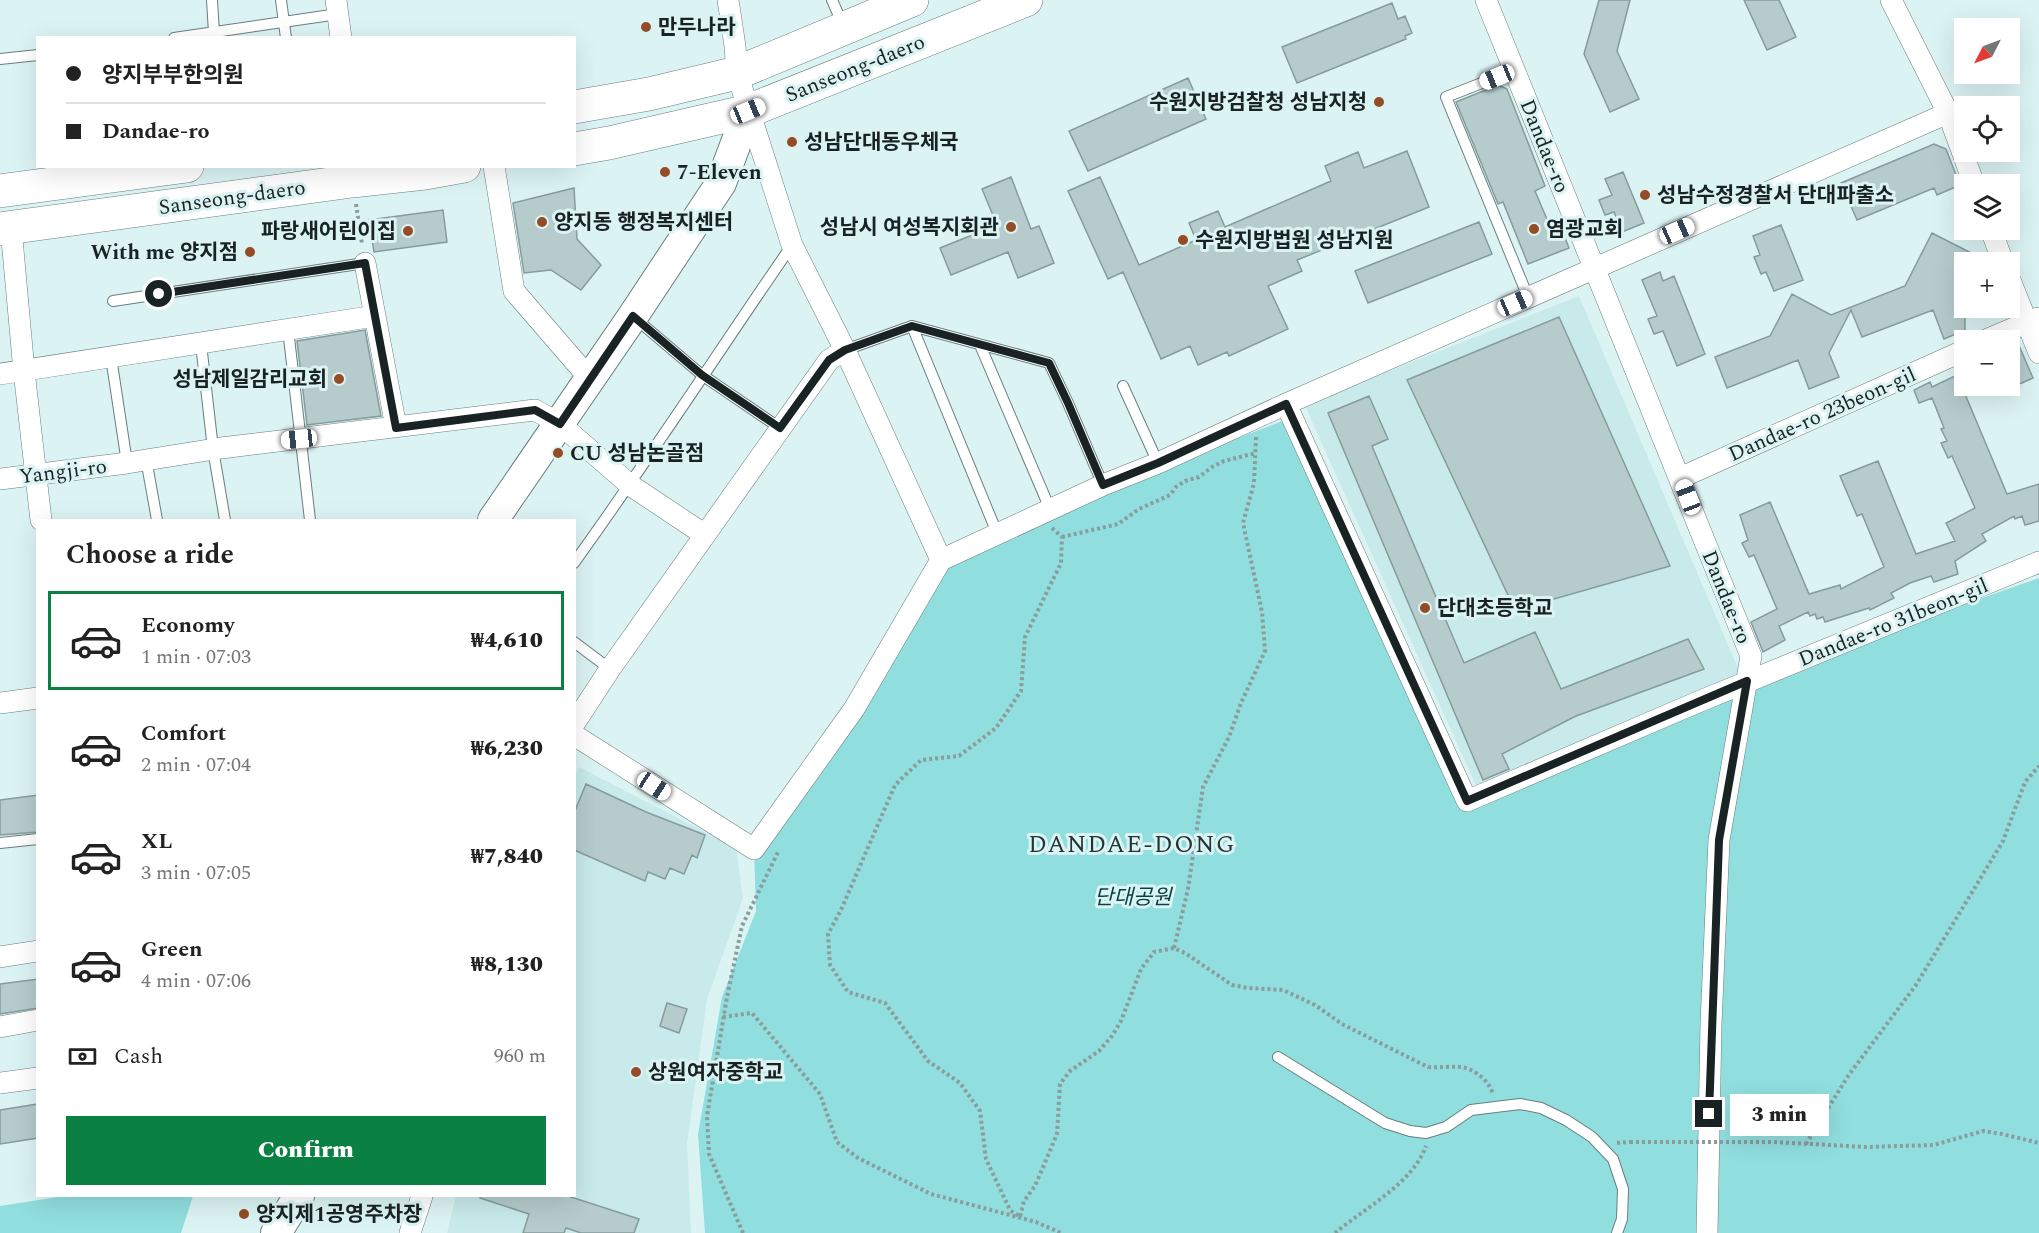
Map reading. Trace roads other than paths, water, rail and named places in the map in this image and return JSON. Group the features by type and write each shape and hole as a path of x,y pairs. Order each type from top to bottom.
{"main road":[{"name":"Sanseong-daero","path":"576,148 609,143 748,111 1026,0"},
{"name":"Sanseong-daero","path":"576,107 649,94 737,73 839,14 903,2"},
{"name":"Sanseong-daero","path":"0,191 113,171 157,168"},
{"name":"Sanseong-daero","path":"5,228 352,174 425,173 453,168"}],"street":[{"path":"728,0 737,73 792,245 845,350 941,560"},
{"name":"Dandae-ro","path":"1486,0 1680,477 1750,656 1719,840 1707,1233"},
{"path":"1891,0 1948,113 1970,174"},
{"path":"337,7 341,36"},
{"path":"494,519 721,183 748,111"},
{"path":"576,736 753,849 854,709 941,560 1103,485 1158,463 1286,404 1948,113"},
{"path":"494,168 514,291 590,378"},
{"path":"5,228 41,519"},
{"path":"365,263 396,428"},
{"path":"2020,298 2032,320 2039,353"},
{"path":"0,374 375,316"},
{"path":"2009,330 2032,320"},
{"path":"576,721 610,669 829,360 845,350"},
{"name":"Dandae-ro 23beon-gil","path":"1680,477 1954,355"},
{"name":"Dandae-ro 31beon-gil","path":"1286,404 1467,801 1747,681 2039,562"},
{"name":"Yangji-ro","path":"0,479 213,449 535,410 560,424 630,485 705,536"},
{"path":"0,703 36,698"},
{"path":"0,957 36,951"},
{"path":"0,1027 36,1020"},
{"path":"0,1083 36,1078"},
{"path":"277,1233 298,1197"},
{"path":"410,1233 422,1197"}],"lane":[{"path":"212,0 214,33"},
{"path":"281,0 286,36"},
{"path":"190,36 283,21 337,7"},
{"path":"0,59 36,55"},
{"path":"1515,70 1446,97 1528,297"},
{"path":"576,560 630,485 702,375 792,245"},
{"path":"113,301 365,263"},
{"path":"633,316 702,375 780,428"},
{"path":"912,326 997,533"},
{"path":"845,350 912,326 1049,363 1103,485"},
{"path":"288,329 310,519"},
{"path":"201,344 213,449 225,519"},
{"path":"980,345 1044,512"},
{"name":"Yangji-ro","path":"111,357 136,461"},
{"path":"1123,386 1158,463"},
{"path":"136,461 158,519"},
{"path":"576,644 610,669"},
{"path":"0,843 36,838"},
{"path":"1278,1057 1385,1123 1410,1131 1426,1133 1446,1127 1471,1110 1520,1104 1541,1108 1566,1120 1592,1137 1613,1159 1623,1189 1622,1219 1617,1233"}],"place":[{"name":"만두나라","path":"646,27"},
{"name":"수원지방검찰청 성남지청","path":"1379,102"},
{"name":"성남단대동우체국","path":"792,142"},
{"name":"7-Eleven","path":"665,172"},
{"name":"성남수정경찰서 단대파출소","path":"1645,195"},
{"name":"양지동 행정복지센터","path":"542,222"},
{"name":"성남시 여성복지회관","path":"1011,227"},
{"name":"염광교회","path":"1534,229"},
{"name":"파랑새어린이집","path":"408,231"},
{"name":"수원지방법원 성남지원","path":"1183,240"},
{"name":"With me 양지점","path":"250,252"},
{"name":"성남제일감리교회","path":"339,379"},
{"name":"CU 성남논골점","path":"558,453"},
{"name":"단대초등학교","path":"1425,608"},
{"name":"상원여자중학교","path":"636,1072"},
{"name":"양지제1공영주차장","path":"244,1214"}],"district":[{"name":"DANDAE-DONG","path":"1132,844"}],"park label":[{"name":"단대공원","path":"1133,897"}]}
